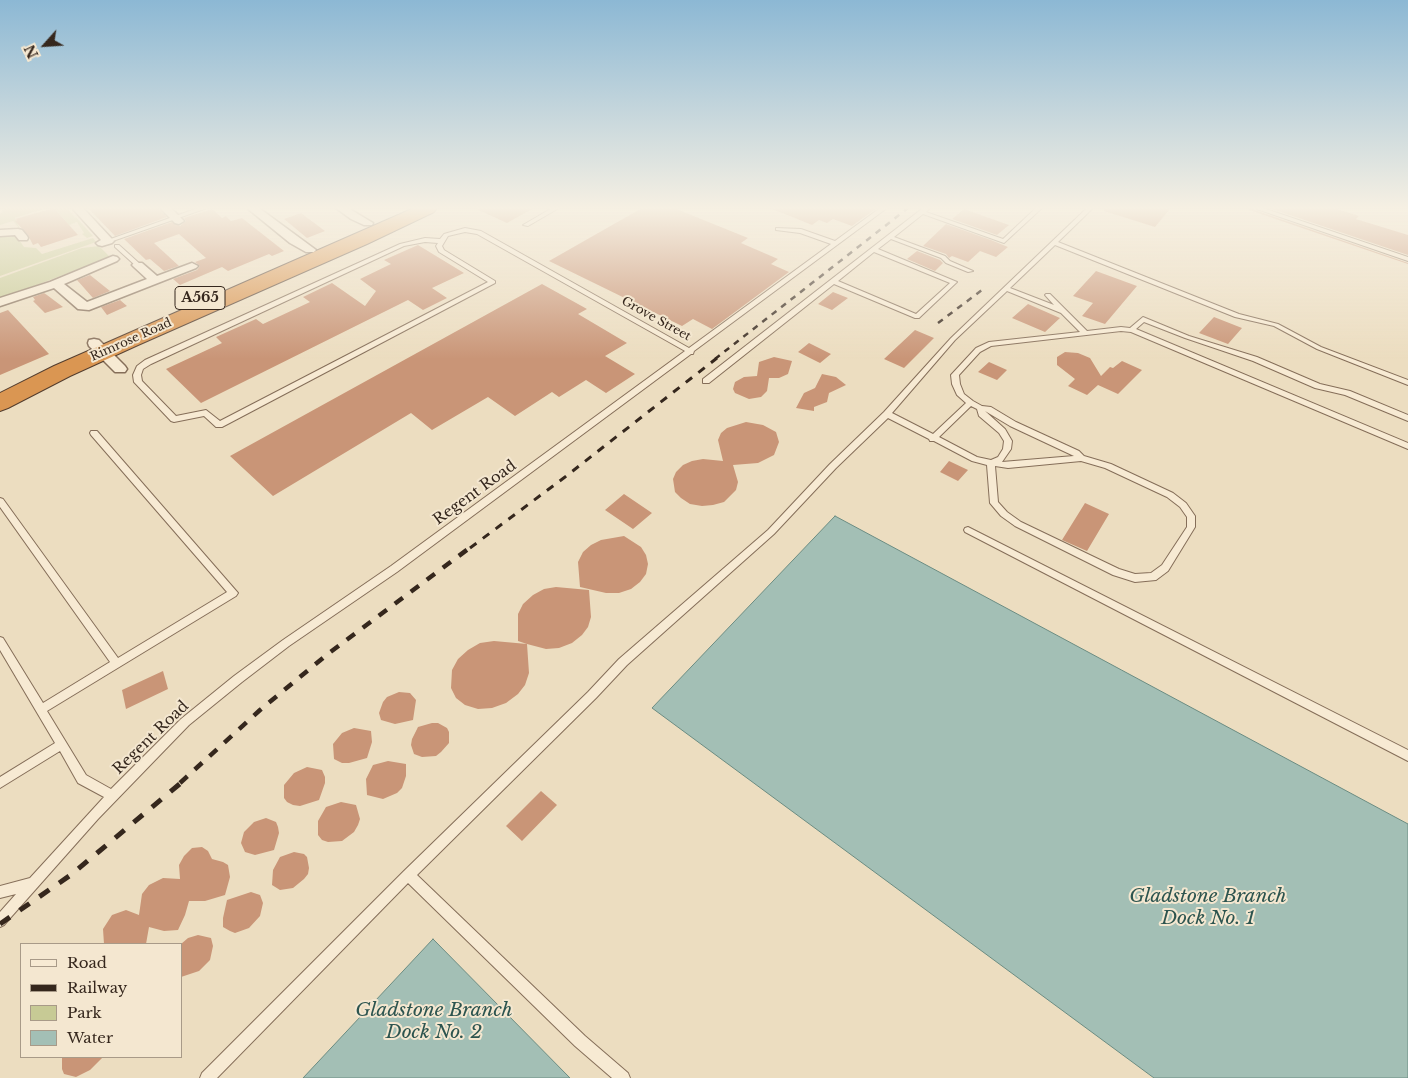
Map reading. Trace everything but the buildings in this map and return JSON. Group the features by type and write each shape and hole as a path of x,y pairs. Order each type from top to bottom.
{"highway":[{"name":"Rimrose Road","path":"0,403 99,348 292,258"},
{"name":"Rimrose Road","path":"0,389 310,258"}],"street":[{"path":"0,302 54,284 113,259"},
{"path":"138,265 155,280"},
{"path":"54,284 60,285 82,306 85,306 95,304 192,266"},
{"path":"99,348 120,369"}],"lane":[{"path":"129,258 138,265"},
{"path":"373,258 157,358 140,368 136,375 138,382 174,419 206,412 219,425 493,282 453,258"},
{"name":"Grove Street","path":"525,258 691,352"},
{"name":"Regent Road","path":"94,814 185,722 238,679 394,570 817,258"},
{"path":"706,381 863,258"},
{"path":"833,282 916,317 954,282 895,258"},
{"path":"944,258 948,262 970,271"},
{"path":"207,1078 623,662 771,532 833,466 887,414 953,339 1038,258"},
{"path":"1093,258 1237,316 1276,325 1293,332 1320,348 1408,383"},
{"path":"1006,288 1063,311"},
{"path":"1048,295 1085,333"},
{"path":"1132,330 1143,319 1187,337 1255,359 1318,386 1347,393 1408,418"},
{"path":"1081,458 1076,453 1013,424 988,409 980,408 970,403 961,395 956,384 955,375 978,350 989,344 1121,329 1132,330 1408,446"},
{"path":"934,439 970,403"},
{"path":"980,408 982,414 1002,431 1008,441 1007,449 1002,459 991,463"},
{"path":"887,414 975,459 991,463 1008,465 1081,458 1108,466 1170,495 1183,505 1191,516 1191,527 1165,568 1153,577 1135,578 1116,572 1018,524 1004,514 994,503 991,463"},
{"path":"42,709 233,593 94,433"},
{"path":"0,501 117,664"},
{"path":"968,530 1408,756"},
{"path":"0,641 82,779 112,796"},
{"path":"0,783 62,744"},
{"path":"0,921 94,814"},
{"path":"408,875 580,1041 623,1078"},
{"path":"0,892 32,884"}],"green space":[{"path":"0,258 50,258 0,276"},
{"path":"54,258 107,258 0,299 0,278"}],"water":[{"name":"Gladstone Branch Dock No. 1","path":"835,516 1408,824 1408,1078 1154,1078 652,708"},
{"name":"Gladstone Branch Dock No. 2","path":"433,939 570,1078 303,1078"}],"railway":[{"path":"715,359 844,258"},
{"path":"938,323 982,290"},
{"path":"470,548 565,477 717,358"},
{"path":"180,783 260,710 329,653 472,546"},
{"path":"0,924 72,874 182,782"}]}
